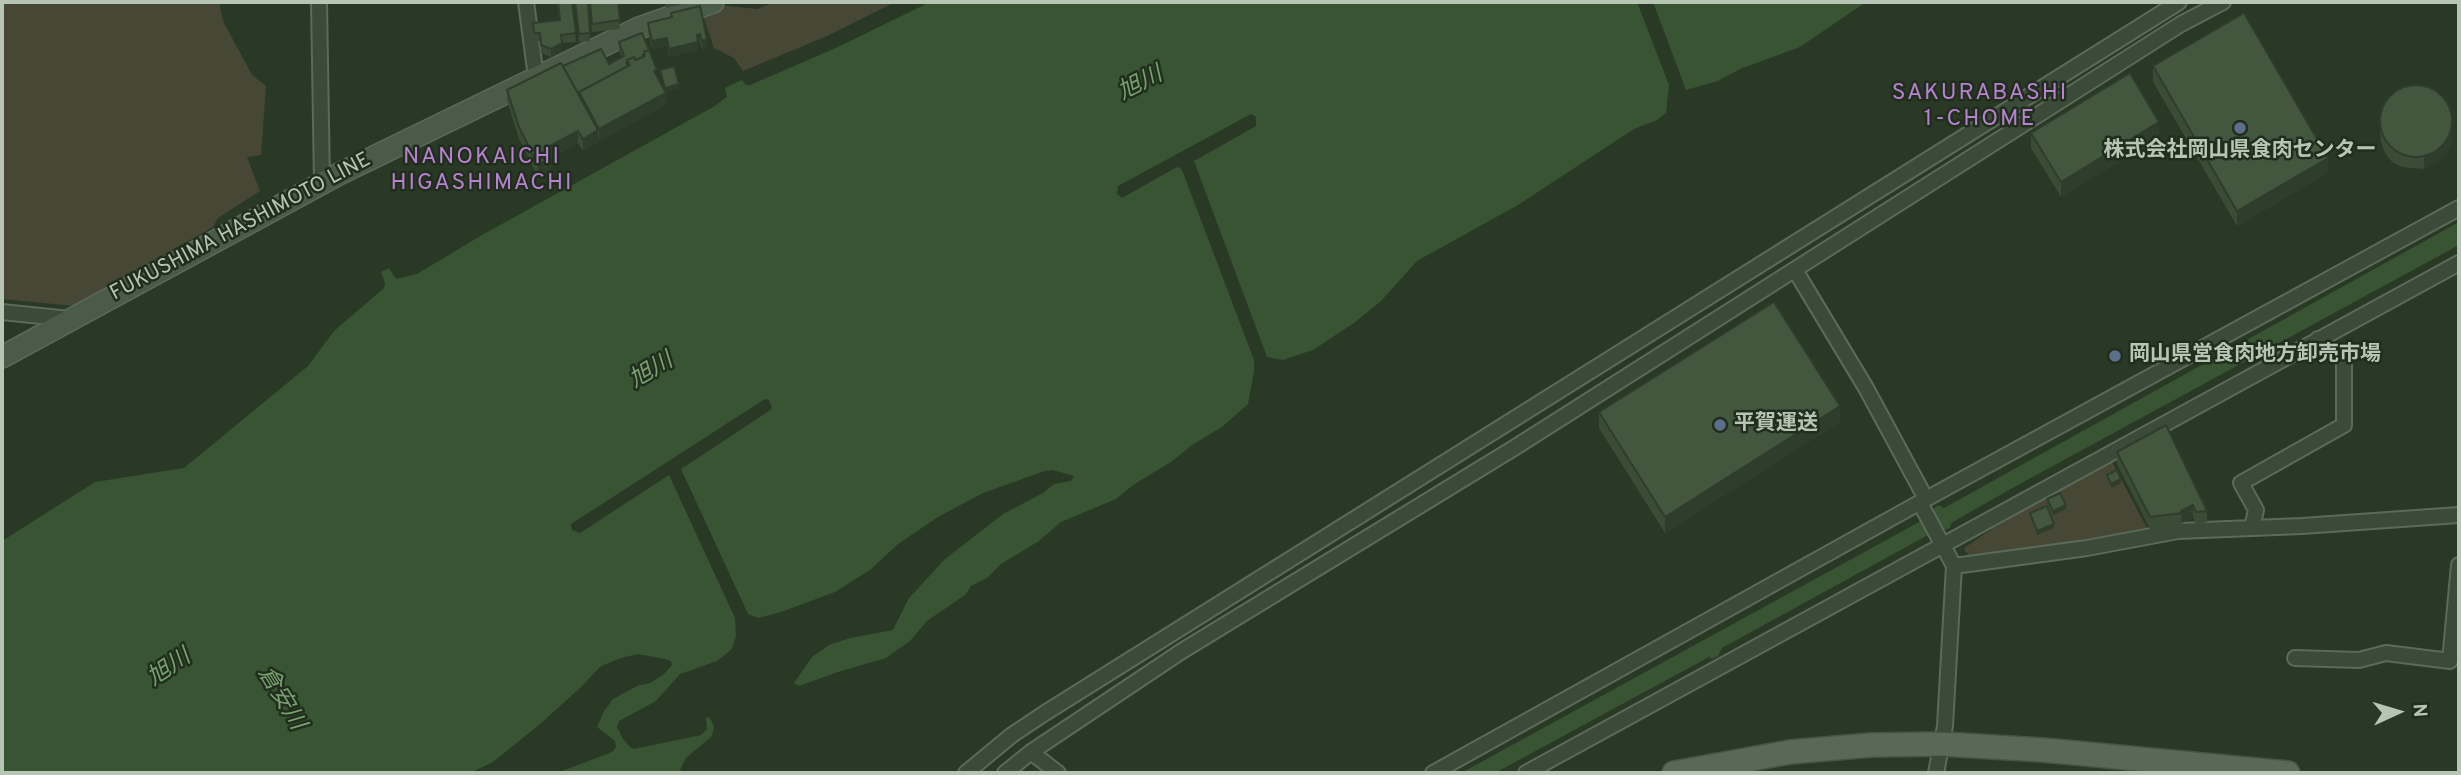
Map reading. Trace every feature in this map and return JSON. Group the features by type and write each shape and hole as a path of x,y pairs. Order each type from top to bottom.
{"main road":[{"name":"FUKUSHIMA HASHIMOTO LINE","path":"2,357 322,183 639,28 713,2"},
{"path":"1674,773 1790,752 1871,745 1942,744 2043,750 2288,773"}],"street":[{"path":"319,2 322,183"},
{"path":"526,2 536,77"},
{"path":"966,773 1012,735 1054,707 2179,2"},
{"path":"1005,773 1031,752 1182,651 1514,448 2182,24 2223,2"},
{"path":"1433,773 2459,208"},
{"path":"1526,773 1940,540 2459,262"},
{"path":"1795,270 1867,387 1954,566 1945,726 1936,773"},
{"path":"2,312 71,319"},
{"path":"2252,528 2256,510 2241,483 2344,425 2344,362 2318,339"},
{"path":"1954,566 2087,548 2178,531 2459,515"},
{"path":"2295,658 2359,660 2386,653 2450,661 2459,565"},
{"path":"1031,752 1053,771"},
{"path":"954,773 978,762"}],"shaded area":[{"path":"2,2 219,2 223,21 252,75 266,86 261,155 247,157 260,191 218,218 213,227 74,306 2,299"},
{"path":"775,2 895,2 827,36 743,71 734,58 714,48 701,10 718,5 757,9"},
{"path":"2112,462 2149,532 2008,554 1969,555 1965,551 1964,548 1989,531 2053,492"}],"water":[{"path":"930,2 1637,2 1669,85 1666,113 1657,120 1634,129 1518,205 1417,261 1381,301 1354,323 1313,350 1283,360 1267,357 1194,161 1256,126 1256,117 1251,114 1118,186 1117,194 1122,198 1175,168 1182,170 1254,360 1248,404 1222,427 1116,499 1061,522 1039,541 1001,564 987,578 971,586 965,595 927,621 910,641 886,658 799,686 794,683 812,657 829,645 893,630 909,598 945,559 1003,514 1043,493 1054,484 1071,481 1074,476 1053,470 1045,471 983,493 938,517 898,544 870,570 835,592 758,618 748,614 681,469 772,409 769,400 765,399 571,524 572,530 580,533 669,475 735,618 736,636 732,649 717,661 680,674 656,701 619,721 617,727 623,739 634,749 701,735 707,729 706,717 710,718 714,727 712,736 686,758 680,770 683,773 557,773 612,752 616,747 615,741 597,727 604,711 613,699 637,686 650,683 672,665 671,661 665,659 638,654 601,666 540,724 493,762 470,773 2,773 2,541 95,482 184,468 308,366 334,331 384,288 381,272 389,268 396,279 417,274 713,107 727,97 725,88 742,80 746,85 750,85 838,47"},
{"path":"1653,2 1866,2 1800,47 1740,69 1718,81 1686,90"},
{"path":"2459,222 2459,245 2007,491 1951,523 1950,528 1928,535 1722,648 1718,656 1712,659 1709,657 1495,773 1461,773 1921,521 1938,505 1944,508"}],"building":[{"path":"558,2 572,2 576,33 561,35 562,43 551,49 541,45 540,33 534,33 533,23 560,20"},
{"path":"575,2 588,2 590,33 579,34"},
{"path":"590,2 618,2 620,20 592,24"},
{"path":"700,6 707,39 702,41 700,34 697,35 698,42 669,49 667,38 652,41 648,23 672,17 671,13"},
{"name":"株式会社岡山県食肉センター","path":"2244,13 2328,158 2237,211 2153,66"},
{"path":"642,33 650,52 644,52 643,57 635,60 634,57 627,60 628,66 579,92 579,95 563,66 601,49 609,64 624,56 619,42"},
{"path":"649,50 657,70 654,71 666,93 599,129 579,92 630,65 627,60 645,56 644,52"},
{"path":"561,63 598,130 583,139 578,131 546,148 551,158 538,165 519,127 507,90"},
{"path":"674,66 679,84 665,88 660,70"},
{"path":"2130,73 2159,122 2061,182 2031,133"},
{"path":"2416,85 2430,88 2442,95 2449,107 2452,121 2449,135 2442,147 2430,154 2416,157 2402,154 2390,147 2383,135 2380,121 2383,107 2390,95 2402,88"},
{"name":"平賀運送","path":"1774,302 1840,406 1665,517 1599,412"},
{"path":"2166,425 2207,511 2196,512 2193,505 2181,511 2182,513 2150,517 2117,452"},
{"path":"2117,470 2121,479 2111,484 2107,475"},
{"path":"2060,493 2066,505 2053,511 2047,499"},
{"path":"2047,506 2054,524 2037,531 2030,513"}],"place":[{"name":"株式会社岡山県食肉センター","path":"2240,128"},
{"name":"岡山県営食肉地方卸売市場","path":"2115,356"},
{"name":"平賀運送","path":"1720,425"}],"district":[{"name":"SAKURABASHI 1-CHOME","path":"1980,107"},
{"name":"NANOKAICHI HIGASHIMACHI","path":"482,171"}],"water label":[{"name":"旭川","path":"1141,85"},
{"name":"旭川","path":"652,372"},
{"name":"旭川","path":"170,669"},
{"name":"倉安川","path":"280,699"}]}
